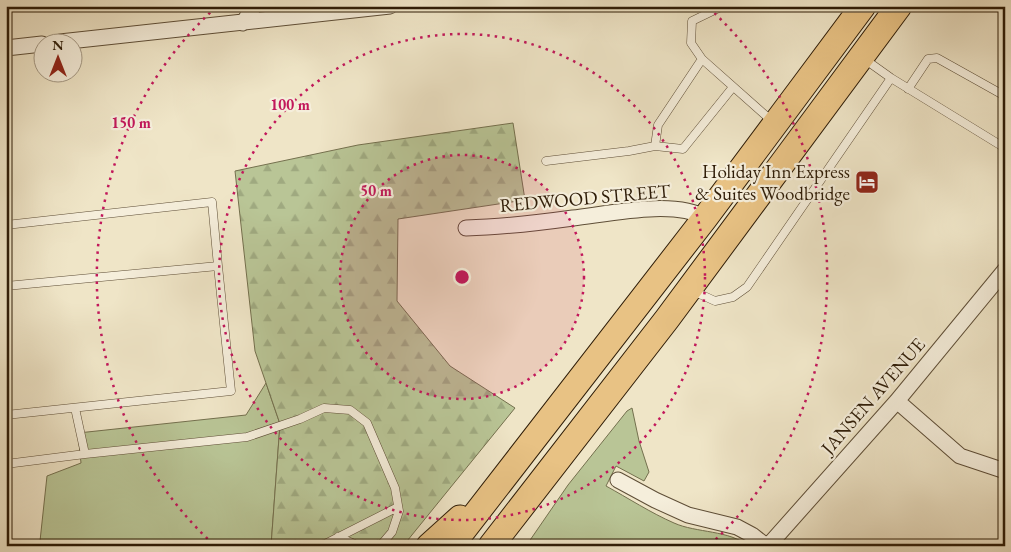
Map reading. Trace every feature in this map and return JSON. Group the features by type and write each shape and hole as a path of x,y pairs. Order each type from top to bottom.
{"highway":[{"path":"452,546 705,218 863,6"},
{"path":"491,546 689,290 899,6"},
{"path":"510,546 552,467"},
{"path":"429,546 502,479"}],"street":[{"path":"243,23 254,6"},
{"path":"82,40 390,6"},
{"path":"6,48 32,45"},
{"name":"REDWOOD STREET","path":"466,228 500,227 662,209 693,212 705,218"},
{"name":"JANSEN AVENUE","path":"767,546 897,401 1005,270"},
{"path":"897,401 960,456 1005,471"},
{"path":"618,480 654,500 688,515 737,527 767,546"}],"lane":[{"path":"722,6 692,21 691,43 702,59 775,123"},
{"path":"862,57 892,78 1005,148"},
{"path":"908,88 928,58 936,58 1005,96"},
{"path":"655,146 658,125 702,59"},
{"path":"689,290 716,301 733,297 747,287 892,78"},
{"path":"546,161 655,146 683,149 733,87"},
{"path":"6,225 212,202 231,391 6,415"},
{"path":"6,273 7,286 218,266"},
{"path":"75,408 85,454"},
{"path":"6,464 247,437 300,420 324,408 350,410 367,423 395,488 399,511 392,532 380,546"},
{"path":"321,546 398,507"},
{"path":"338,537 359,546"}],"green space":[{"path":"513,123 525,200 398,219 397,301 450,366 515,408 403,546 271,546 280,424 255,351 235,171 358,145"},
{"path":"266,383 280,424 271,546 32,546 40,541 47,476 81,463 78,433 246,415"},
{"path":"632,408 639,441 649,472 644,481 616,466 606,486 674,523 692,529 732,537 748,546 526,546 568,485 627,411"}],"place":[{"name":"Holiday Inn Express & Suites Woodbridge","path":"867,182"}]}
